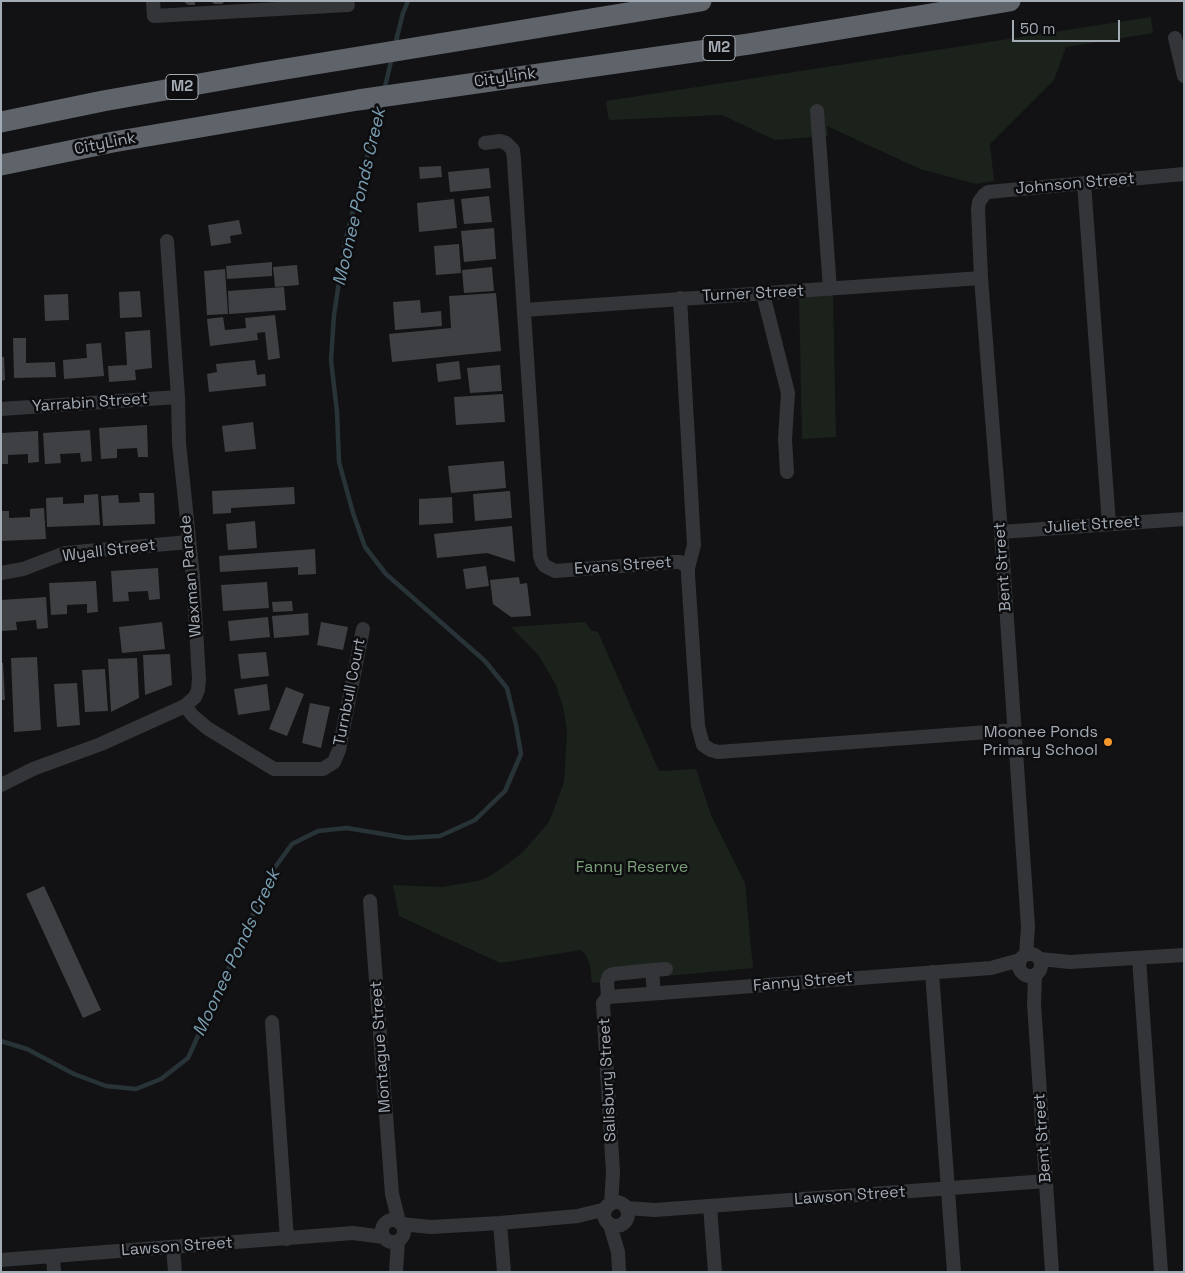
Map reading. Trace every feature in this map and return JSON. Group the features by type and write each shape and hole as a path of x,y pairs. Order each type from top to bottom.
{"highway":[{"name":"M2","path":"1,122 103,101 700,1"},
{"name":"CityLink","path":"1,165 113,142 358,100 749,44 1010,1"}],"street":[{"path":"153,1 154,16 348,5"},
{"path":"1175,38 1184,76"},
{"path":"817,111 830,289"},
{"name":"Evans Street","path":"485,143 500,141 510,146 513,150 542,562 545,566 555,570 675,562 680,562 688,568 698,726 703,745 711,750 728,751 1015,730"},
{"name":"Johnson Street","path":"978,209 981,198 988,192 1184,174"},
{"path":"1084,183 1109,524"},
{"name":"Bent Street","path":"978,209 981,278 1001,532 1052,1272"},
{"name":"Waxman Parade","path":"167,241 178,397 179,443 189,542 199,678 195,697 185,706"},
{"name":"Turner Street","path":"524,310 981,278"},
{"path":"763,294 788,393 785,439 786,472"},
{"path":"680,298 694,545 688,568"},
{"name":"Yarrabin Street","path":"1,409 178,397"},
{"name":"Juliet Street","path":"1001,532 1184,519"},
{"name":"Wyall Street","path":"1,574 23,569 65,553 189,542"},
{"name":"Turnbull Court","path":"185,706 207,728 274,768 323,770 334,762 339,750 363,629"},
{"path":"1,785 33,769 101,744 185,706"},
{"name":"Montague Street","path":"370,901 396,1271"},
{"name":"Fanny Street","path":"612,996 1184,955"},
{"path":"1139,958 1161,1272"},
{"name":"Salisbury Street","path":"619,1272 604,1003 612,996 607,982 609,976 617,974 659,970 654,993"},
{"path":"932,972 954,1272"},
{"path":"272,1022 287,1239"},
{"name":"Lawson Street","path":"1,1260 1046,1181"},
{"path":"710,1206 715,1272"},
{"path":"500,1223 504,1272"},
{"path":"173,1247 175,1272"},
{"path":"53,1256 54,1272"}],"green space":[{"path":"1151,17 1153,33 1066,47 1054,80 990,144 994,181 976,184 920,169 827,126 828,136 775,140 722,115 609,120 608,116 606,101"},
{"path":"833,295 836,437 802,439 799,296"},
{"name":"Fanny Reserve","path":"585,622 591,630 598,632 659,771 696,769 711,815 745,883 753,968 592,983 590,965 586,955 581,950 500,963 399,916 393,885 443,887 482,880 522,853 549,822 564,782 567,731 563,707 556,685 539,656 511,627"}],"building":[{"path":"183,1 195,1 195,5 188,5"},
{"path":"211,1 225,1 222,4 214,4"},
{"path":"441,166 442,177 420,179 419,167"},
{"path":"489,168 491,188 450,192 448,172"},
{"path":"489,196 492,222 464,224 461,199"},
{"path":"454,199 457,228 419,232 417,203"},
{"path":"239,220 242,234 230,236 231,243 211,246 208,225"},
{"path":"494,228 496,259 464,262 461,231"},
{"path":"459,244 461,273 436,275 434,246"},
{"path":"272,262 272,276 227,279 226,266"},
{"path":"297,265 299,285 275,287 273,267"},
{"path":"492,267 494,291 464,293 462,270"},
{"path":"225,269 228,314 207,315 204,271"},
{"path":"284,287 286,310 229,314 228,291"},
{"path":"140,291 142,317 120,318 119,292"},
{"path":"496,293 501,351 392,362 389,334 451,328 449,296"},
{"path":"68,294 69,320 45,321 44,295"},
{"path":"420,300 421,313 441,311 442,326 395,330 393,302"},
{"path":"275,315 280,358 268,360 265,332 257,333 258,340 210,346 207,319 223,317 225,330 246,328 245,318"},
{"path":"150,330 152,368 135,370 136,380 109,382 108,366 127,365 125,332"},
{"path":"13,338 26,338 26,363 55,362 56,377 14,378"},
{"path":"101,343 104,376 64,379 63,360 87,358 86,344"},
{"path":"1,357 4,357 5,380 1,381"},
{"path":"255,360 257,375 265,374 266,386 209,392 207,374 217,372 216,364"},
{"path":"459,361 461,379 438,382 436,364"},
{"path":"500,365 502,391 470,393 467,368"},
{"path":"503,394 505,422 456,425 454,397"},
{"path":"253,422 256,449 225,452 222,426"},
{"path":"147,425 148,457 138,457 137,448 117,449 117,458 101,459 99,428"},
{"path":"90,430 92,461 81,462 80,453 60,454 61,463 45,464 43,433"},
{"path":"38,431 39,462 28,463 28,454 8,455 8,464 1,464 1,433"},
{"path":"504,461 506,488 451,493 448,466"},
{"path":"294,487 295,504 231,508 231,513 213,514 212,491"},
{"path":"510,491 512,518 475,521 473,494"},
{"path":"139,493 154,493 155,524 103,526 101,496 118,495 119,503 140,502"},
{"path":"98,494 100,525 47,527 46,498 63,497 63,504 84,503 84,495"},
{"path":"452,497 453,523 419,525 419,499"},
{"path":"44,508 46,539 1,541 1,511 9,511 9,518 30,517 30,509"},
{"path":"255,521 257,548 228,550 226,524"},
{"path":"512,526 515,562 487,553 437,558 434,534"},
{"path":"315,549 316,574 298,575 298,567 220,572 219,556"},
{"path":"486,566 489,586 466,589 463,569"},
{"path":"158,568 160,599 149,600 148,591 128,592 129,601 113,602 111,571"},
{"path":"519,577 520,584 527,583 531,616 511,617 493,604 490,580"},
{"path":"96,581 98,612 87,613 87,604 67,605 67,614 51,615 49,583"},
{"path":"267,582 269,608 223,611 221,585"},
{"path":"46,597 48,628 37,629 36,620 16,622 17,630 1,631 1,600"},
{"path":"292,601 293,611 273,612 272,602"},
{"path":"308,613 309,635 274,638 272,616"},
{"path":"268,617 270,637 230,641 228,621"},
{"path":"162,622 165,649 122,653 119,627"},
{"path":"321,622 348,627 343,650 317,645"},
{"path":"266,652 269,676 241,679 238,654"},
{"path":"170,654 172,685 145,695 143,655"},
{"path":"37,657 41,730 14,732 11,658"},
{"path":"137,658 139,698 111,712 108,659"},
{"path":"1,663 3,663 5,700 1,700"},
{"path":"105,669 108,711 85,712 82,670"},
{"path":"77,683 80,725 57,727 54,684"},
{"path":"267,684 270,710 238,715 234,689"},
{"path":"286,687 304,694 287,736 269,729"},
{"path":"310,703 330,707 321,748 302,743"},
{"path":"44,886 101,1010 83,1018 26,894"}],"waterway":[{"name":"Moonee Ponds Creek","path":"395,45 408,1"},
{"name":"Moonee Ponds Creek","path":"384,91 392,57"},
{"name":"Moonee Ponds Creek","path":"1,1041 27,1049 74,1074 106,1086 136,1089 161,1079 188,1058 273,870 292,844 318,831 347,828 407,838 440,836 475,820 505,791 521,754 507,688 485,661 386,574 365,547 353,513 339,462 337,412 331,360 334,315 345,242 381,103"}],"place":[{"name":"Moonee Ponds Primary School","path":"1108,742"}]}
